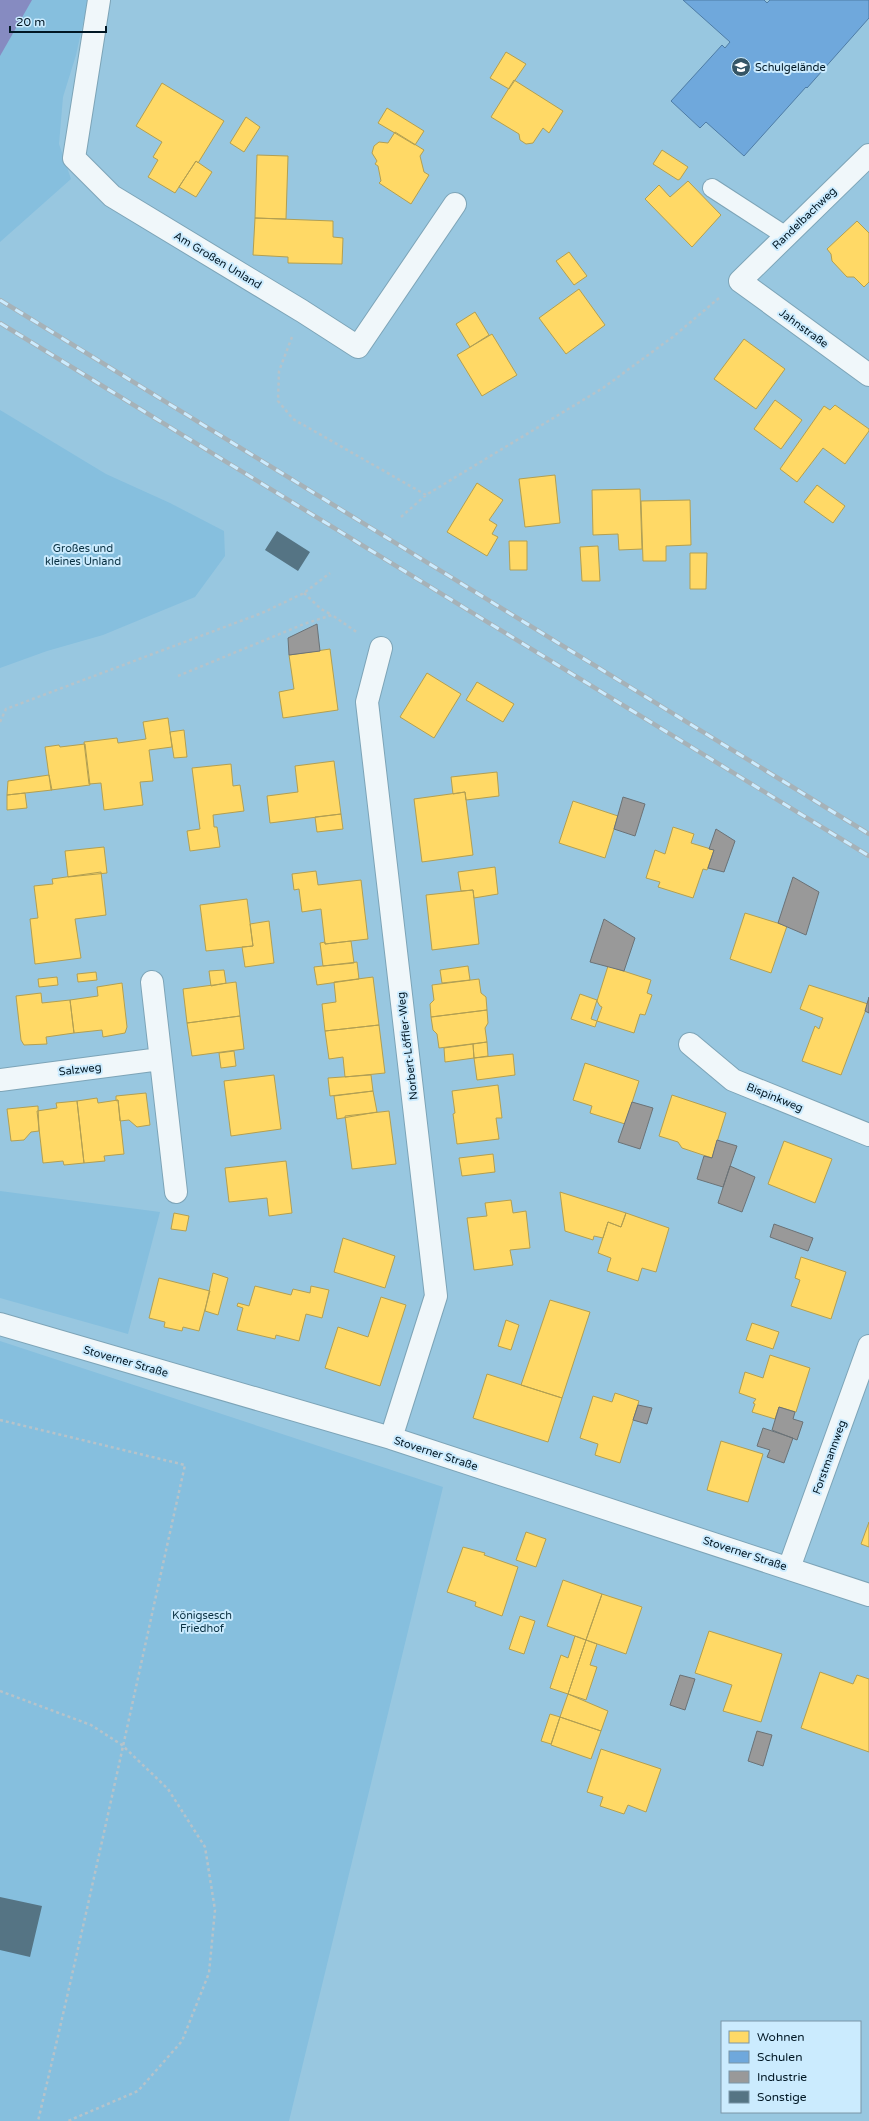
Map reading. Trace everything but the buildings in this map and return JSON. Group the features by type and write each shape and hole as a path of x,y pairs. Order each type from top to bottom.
{"street":[{"name":"Am Großen Unland","path":"99,0 74,158 112,196 302,311 358,347 455,204"},
{"name":"Randelbachweg","path":"740,281 869,155"},
{"name":"Jahnstraße","path":"740,281 869,375"},
{"name":"Norbert-Löffler-Weg","path":"381,648 367,702 436,1296 391,1438"},
{"path":"152,982 176,1192"},
{"name":"Bispinkweg","path":"690,1044 733,1080 869,1135"},
{"name":"Salzweg","path":"0,1080 160,1059"},
{"name":"Stoverner Straße","path":"0,1324 391,1438 869,1595"},
{"name":"Forstmannweg","path":"789,1568 869,1346"}],"lane":[{"path":"712,188 786,236"}],"path":[{"path":"401,517 426,495 603,388 674,336 740,281"},
{"path":"302,311 279,371 278,401 293,419 426,495"},
{"path":"0,722 6,709 262,613 304,593 330,573"},
{"path":"304,593 321,609 381,648"},
{"path":"178,676 304,624 332,615"},
{"path":"0,1420 185,1465 122,1745 80,1948 38,2121"},
{"path":"0,1691 91,1725 122,1745 168,1789 205,1847 215,1910 209,1973 182,2041 138,2091 68,2121"}],"green space":[{"path":"0,0 88,0 76,55 63,97 59,144 71,179 0,242"},
{"name":"Großes und kleines Unland","path":"0,410 106,474 170,503 224,531 225,556 195,597 103,635 47,651 0,668"},
{"path":"0,1191 160,1212 128,1334 0,1298"},
{"name":"Königsesch Friedhof","path":"0,1341 443,1487 289,2121 0,2121"}],"shaded area":[{"path":"0,0 32,0 0,56"}],"railway":[{"path":"0,300 869,834"},
{"path":"0,323 869,856"}],"place":[{"name":"Schulgelände","path":"741,67"}]}
